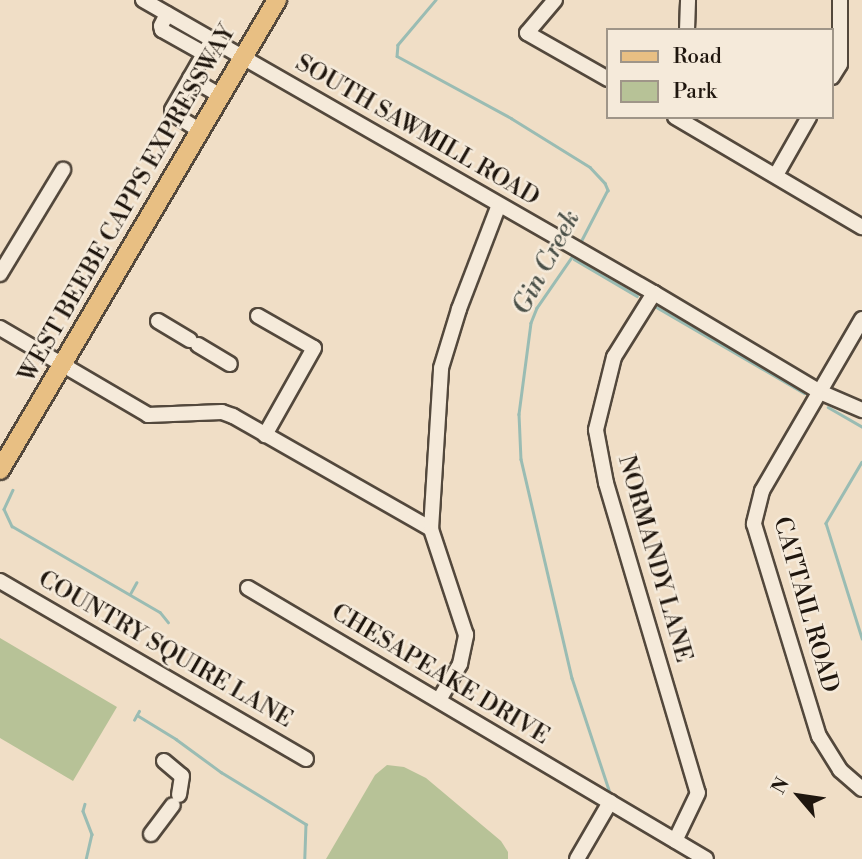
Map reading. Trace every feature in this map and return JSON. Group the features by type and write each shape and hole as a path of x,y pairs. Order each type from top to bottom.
{"main road":[{"name":"WEST BEEBE CAPPS EXPRESSWAY","path":"0,470 219,95 278,0"}],"street":[{"name":"SOUTH SAWMILL ROAD","path":"143,0 654,293 820,393 862,410"},
{"path":"555,0 527,33 606,78"},
{"path":"687,28 688,0"},
{"path":"834,74 840,64 840,0"},
{"path":"167,14 161,26 162,30 205,54"},
{"path":"199,130 173,114 212,40"},
{"path":"190,78 219,95"},
{"path":"678,119 862,227"},
{"path":"776,176 808,119"},
{"path":"0,274 62,170"},
{"path":"439,700 460,664 466,635 431,529 441,368 459,309 499,205"},
{"name":"NORMANDY LANE","path":"654,293 614,357 596,430 606,483 698,793 675,841"},
{"path":"258,316 314,348 265,435"},
{"name":"CATTAIL ROAD","path":"862,319 762,491 754,524 819,736 840,770 862,789"},
{"path":"158,321 230,364"},
{"path":"0,328 148,415 222,412 431,529"},
{"name":"COUNTRY SQUIRE LANE","path":"0,580 306,760"},
{"name":"CHESAPEAKE DRIVE","path":"248,588 706,859"},
{"path":"151,834 176,800 183,776 164,761"},
{"path":"577,859 610,802"}],"green space":[{"path":"0,638 117,707 73,781 0,738"},
{"path":"387,765 404,767 426,778 501,841 508,852 508,859 326,859 375,775"}],"waterway":[{"name":"Gin Creek","path":"436,0 398,45 397,56 511,118 590,167 608,190 580,244"},
{"name":"Gin Creek","path":"575,253 537,308 531,323 519,414 521,459 572,678 609,790"},
{"path":"574,259 637,296"},
{"path":"653,305 804,393"},
{"path":"828,407 862,427"},
{"path":"862,462 826,523 862,638"},
{"path":"13,490 4,509 12,526 160,612 168,622"},
{"path":"130,594 136,583"},
{"path":"134,720 139,711"},
{"path":"137,715 221,772 306,824 305,859"},
{"path":"85,804 83,811 92,834 86,859"}]}
